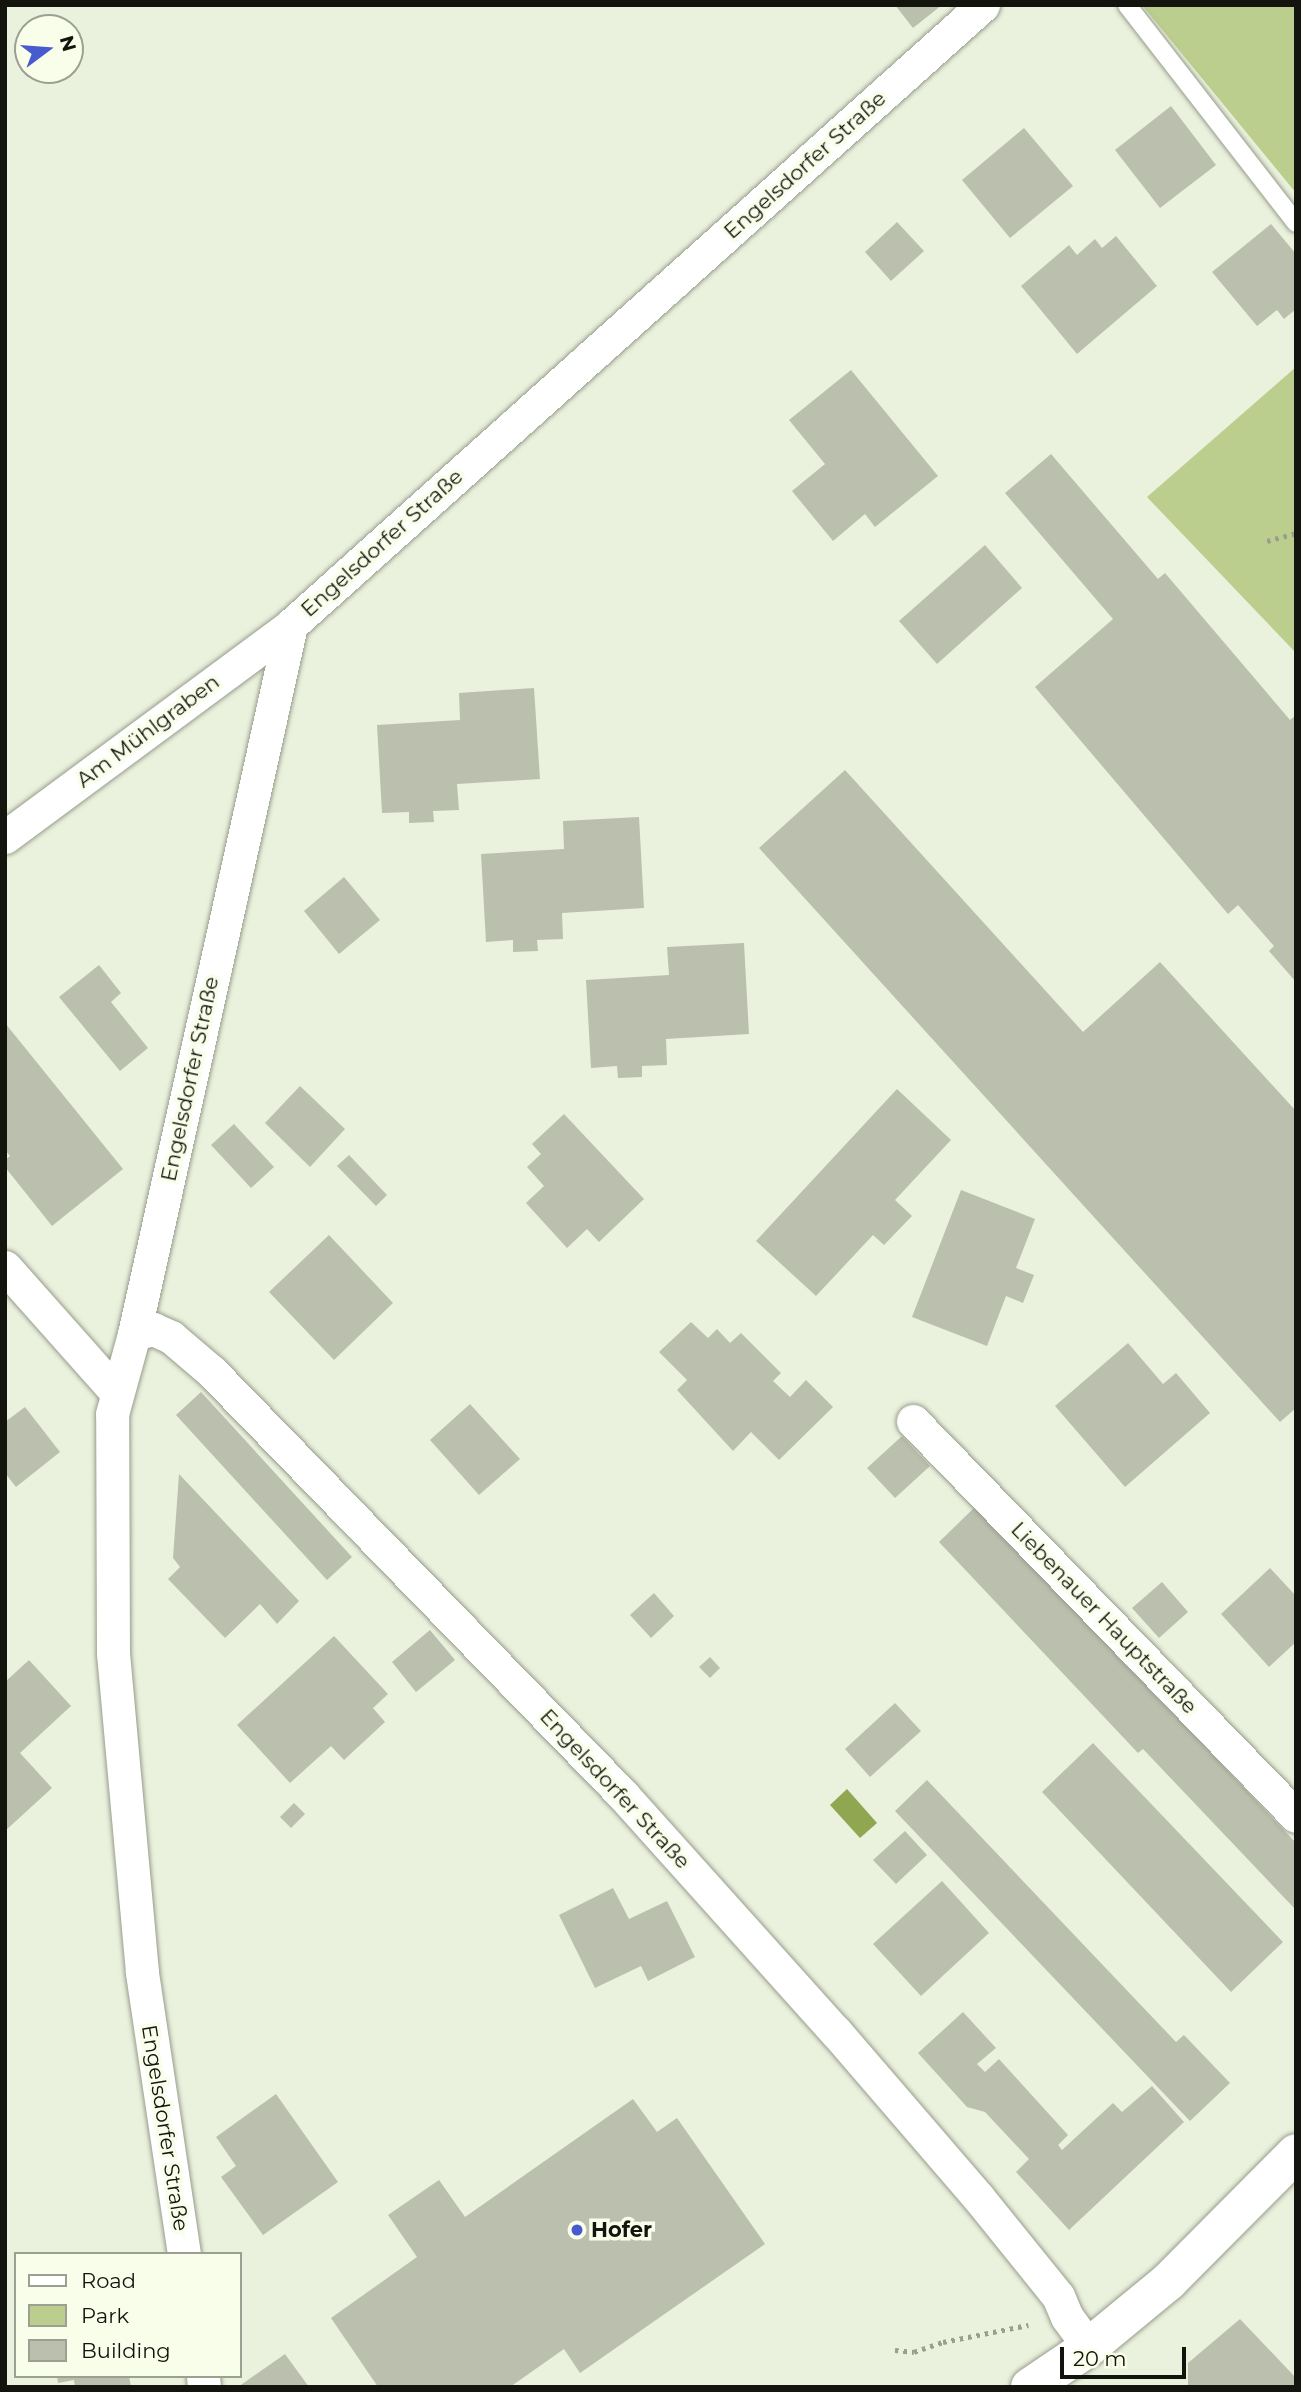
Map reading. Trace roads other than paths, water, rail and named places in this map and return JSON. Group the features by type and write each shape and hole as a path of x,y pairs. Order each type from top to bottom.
{"main road":[{"path":"1030,2387 1089,2347 1169,2281 1296,2153"}],"street":[{"name":"Engelsdorfer Straße","path":"184,2252 142,1972 113,1654 112,1414 134,1334 291,625 983,5"},
{"name":"Am Mühlgraben","path":"5,837 291,625"},
{"path":"5,1267 117,1393"},
{"name":"Engelsdorfer Straße","path":"134,1334 152,1329 171,1337 212,1372 623,1795 836,2032 1062,2307 1089,2347"},
{"name":"Liebenauer Hauptstraße","path":"913,1420 1296,1816"}],"lane":[{"path":"1127,5 1296,223"}],"place":[{"name":"Hofer","path":"577,2230"}]}
